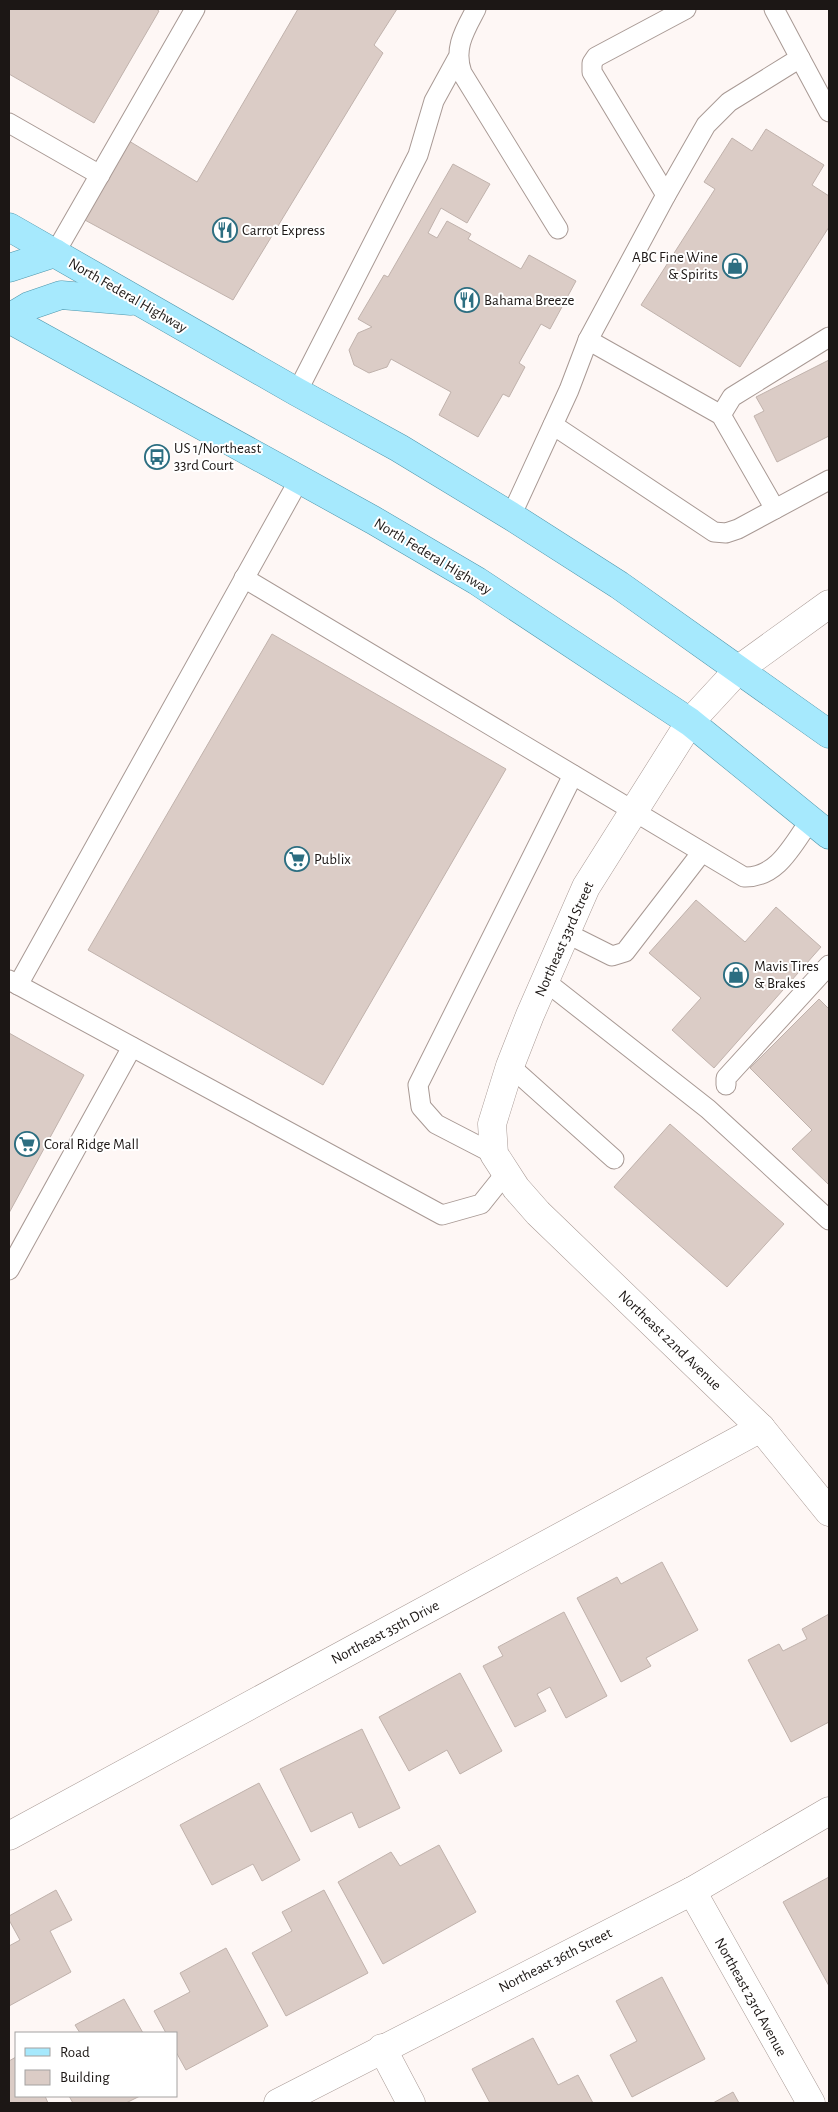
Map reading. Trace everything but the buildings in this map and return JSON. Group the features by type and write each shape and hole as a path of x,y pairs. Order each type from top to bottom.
{"main road":[{"name":"North Federal Highway","path":"9,227 297,392 399,448 511,516 619,585 829,734"},
{"path":"9,268 55,253"},
{"path":"9,319 29,306 61,295 140,302"},
{"name":"North Federal Highway","path":"9,319 476,581 690,722 820,827"}],"street":[{"name":"Northeast 33rd Street","path":"500,1164 492,1124 510,1066 586,887 690,722 739,669 829,604"},
{"name":"Northeast 22nd Avenue","path":"500,1164 538,1213 761,1428 829,1512"},
{"name":"Northeast 35th Drive","path":"9,1836 761,1428"},
{"name":"Northeast 36th Street","path":"278,2103 692,1890 829,1811"},
{"name":"Northeast 23rd Avenue","path":"692,1890 811,2103"},
{"path":"382,2048 411,2103"}],"lane":[{"path":"55,253 195,9"},
{"path":"297,392 418,156 434,101 457,59 460,39 476,9"},
{"path":"666,195 592,72 592,63 596,57 686,9"},
{"path":"774,9 829,112"},
{"path":"511,516 553,426 588,340 706,125 729,102 800,58"},
{"path":"457,59 462,73 558,229"},
{"path":"9,123 100,175"},
{"path":"721,415 732,397 829,337"},
{"path":"588,340 721,415 774,509"},
{"path":"553,426 714,532 726,534 738,529 829,480"},
{"path":"299,480 13,982 442,1215 481,1204 500,1164 436,1124 421,1107 418,1085 573,775"},
{"path":"244,578 744,877 755,877 769,872 820,827"},
{"path":"566,934 612,956 625,952 702,852"},
{"path":"726,1085 726,1078 829,965"},
{"path":"545,980 708,1109 829,1220"},
{"path":"9,1270 132,1047"},
{"path":"510,1066 614,1159"}],"place":[{"name":"Carrot Express","path":"225,230"},
{"name":"ABC Fine Wine & Spirits","path":"735,266"},
{"name":"Bahama Breeze","path":"467,300"},
{"name":"US 1/Northeast 33rd Court","path":"157,457"},
{"name":"Publix","path":"297,859"},
{"name":"Mavis Tires & Brakes","path":"736,975"},
{"name":"Coral Ridge Mall","path":"27,1144"}]}
